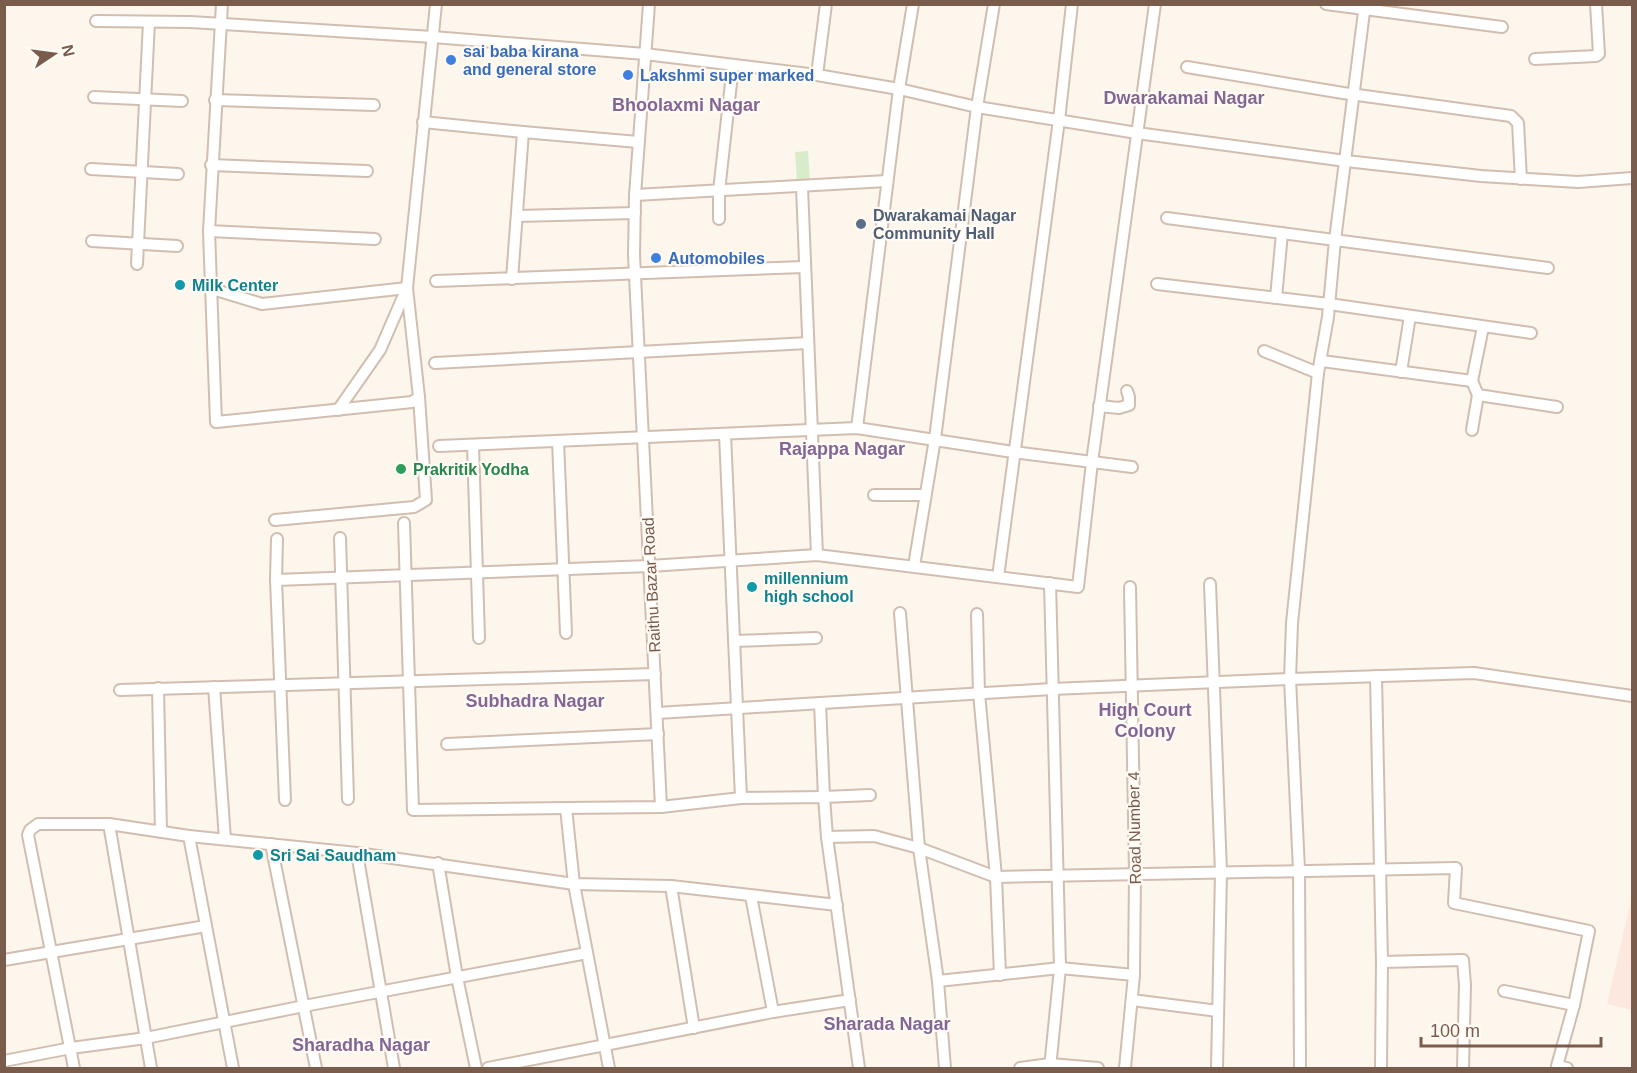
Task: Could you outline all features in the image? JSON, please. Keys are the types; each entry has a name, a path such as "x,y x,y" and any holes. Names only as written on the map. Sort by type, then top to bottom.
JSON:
{"street":[{"path":"222,4 209,231 209,288 216,422 412,402 420,397"},
{"path":"275,520 414,507 426,500 420,397 407,288 436,4"},
{"name":"Raithu Bazar Road","path":"650,4 635,195 635,274 661,807"},
{"path":"817,75 826,4"},
{"path":"858,428 887,181 913,4"},
{"path":"914,566 935,439 976,107 994,4"},
{"path":"998,577 1059,120 1072,4"},
{"path":"276,580 650,566 816,555 1078,587 1092,462 1155,4"},
{"path":"1326,4 1365,7 1502,27"},
{"path":"1535,60 1599,54 1596,4"},
{"path":"1300,1068 1299,870 1290,678 1292,623 1318,373 1322,361 1365,7"},
{"path":"96,21 220,24 433,37 645,54 817,75 899,89 976,107 1137,132 1346,160 1578,183 1632,178"},
{"path":"137,264 136,244 149,22"},
{"path":"719,219 719,191 733,65"},
{"path":"1187,67 1353,94 1511,116 1518,123 1521,179"},
{"path":"94,97 182,101"},
{"path":"215,100 374,105"},
{"path":"423,122 638,142"},
{"path":"512,279 523,132"},
{"path":"211,165 367,171"},
{"path":"91,169 178,174"},
{"path":"635,195 887,181"},
{"path":"802,187 816,555"},
{"path":"517,216 635,213"},
{"path":"1167,218 1548,268"},
{"path":"209,231 375,239"},
{"path":"1276,298 1282,233"},
{"path":"92,241 177,246"},
{"path":"436,281 804,267"},
{"path":"1157,284 1329,304 1531,333"},
{"path":"209,288 262,304 407,288"},
{"path":"338,410 380,350 407,288"},
{"path":"1401,372 1410,316"},
{"path":"1472,430 1478,395 1472,381 1483,327"},
{"path":"435,363 808,343"},
{"path":"1264,351 1318,373"},
{"path":"1322,361 1472,381"},
{"path":"1100,406 1119,408 1128,405 1127,391"},
{"path":"1478,395 1557,407"},
{"path":"439,446 858,428 1013,452 1132,467"},
{"path":"725,434 741,798"},
{"path":"558,441 566,633"},
{"path":"473,445 479,638"},
{"path":"874,495 925,495"},
{"path":"404,523 413,810 661,807 741,798 870,795"},
{"path":"340,538 348,799"},
{"path":"277,539 276,580 285,800"},
{"path":"1050,584 1060,968 1050,1066"},
{"path":"1210,584 1221,872 1217,1068"},
{"name":"Road Number 4","path":"1125,1068 1134,975 1136,874 1130,587"},
{"path":"900,613 919,848 938,981 945,1068"},
{"path":"977,614 979,693 996,877 1000,975"},
{"path":"734,641 816,638"},
{"path":"120,690 655,674"},
{"path":"657,713 1052,689 1290,678 1474,674 1632,696"},
{"path":"1376,676 1382,962 1381,1068"},
{"path":"214,687 225,839"},
{"path":"158,688 161,832"},
{"path":"820,703 827,837 859,1068"},
{"path":"447,744 658,734"},
{"path":"566,808 574,884 609,1068"},
{"path":"74,1068 28,835 34,826 43,824 109,824 189,836 438,863 574,884 671,886 837,905"},
{"path":"109,824 151,1068"},
{"path":"189,836 233,1068"},
{"path":"827,837 874,836 919,848 996,877 1456,868 1454,903 1589,931 1574,1005 1557,1066 1567,1068"},
{"path":"271,844 316,1068"},
{"path":"357,853 394,1068"},
{"path":"438,863 457,977 476,1068"},
{"path":"671,886 694,1028"},
{"path":"751,896 773,1012"},
{"path":"4,960 206,926"},
{"path":"4,1060 224,1024 304,1006 587,953"},
{"path":"1382,962 1463,960 1465,985 1463,1068"},
{"path":"938,981 1060,968 1134,975"},
{"path":"1504,991 1574,1005"},
{"path":"488,1068 773,1012 850,1000"},
{"path":"1132,1000 1218,1011"},
{"path":"1020,1068 1050,1066 1098,1068"}],"shaded area":[{"path":"1632,896 1632,1010 1607,1004"}],"green space":[{"path":"808,151 810,182 797,183 795,152"}],"place":[{"name":"sai baba kirana and general store","path":"451,60"},
{"name":"Lakshmi super marked","path":"628,75"},
{"name":"Dwarakamai Nagar Community Hall","path":"861,224"},
{"name":"Automobiles","path":"656,258"},
{"name":"Milk Center","path":"180,285"},
{"name":"Prakritik Yodha","path":"401,469"},
{"name":"millennium high school","path":"752,587"},
{"name":"Sri Sai Saudham","path":"258,855"}],"district":[{"name":"Dwarakamai Nagar","path":"1184,98"},
{"name":"Bhoolaxmi Nagar","path":"686,105"},
{"name":"Rajappa Nagar","path":"842,449"},
{"name":"Subhadra Nagar","path":"535,701"},
{"name":"High Court Colony","path":"1145,720"},
{"name":"Sharada Nagar","path":"887,1024"},
{"name":"Sharadha Nagar","path":"361,1045"}]}
